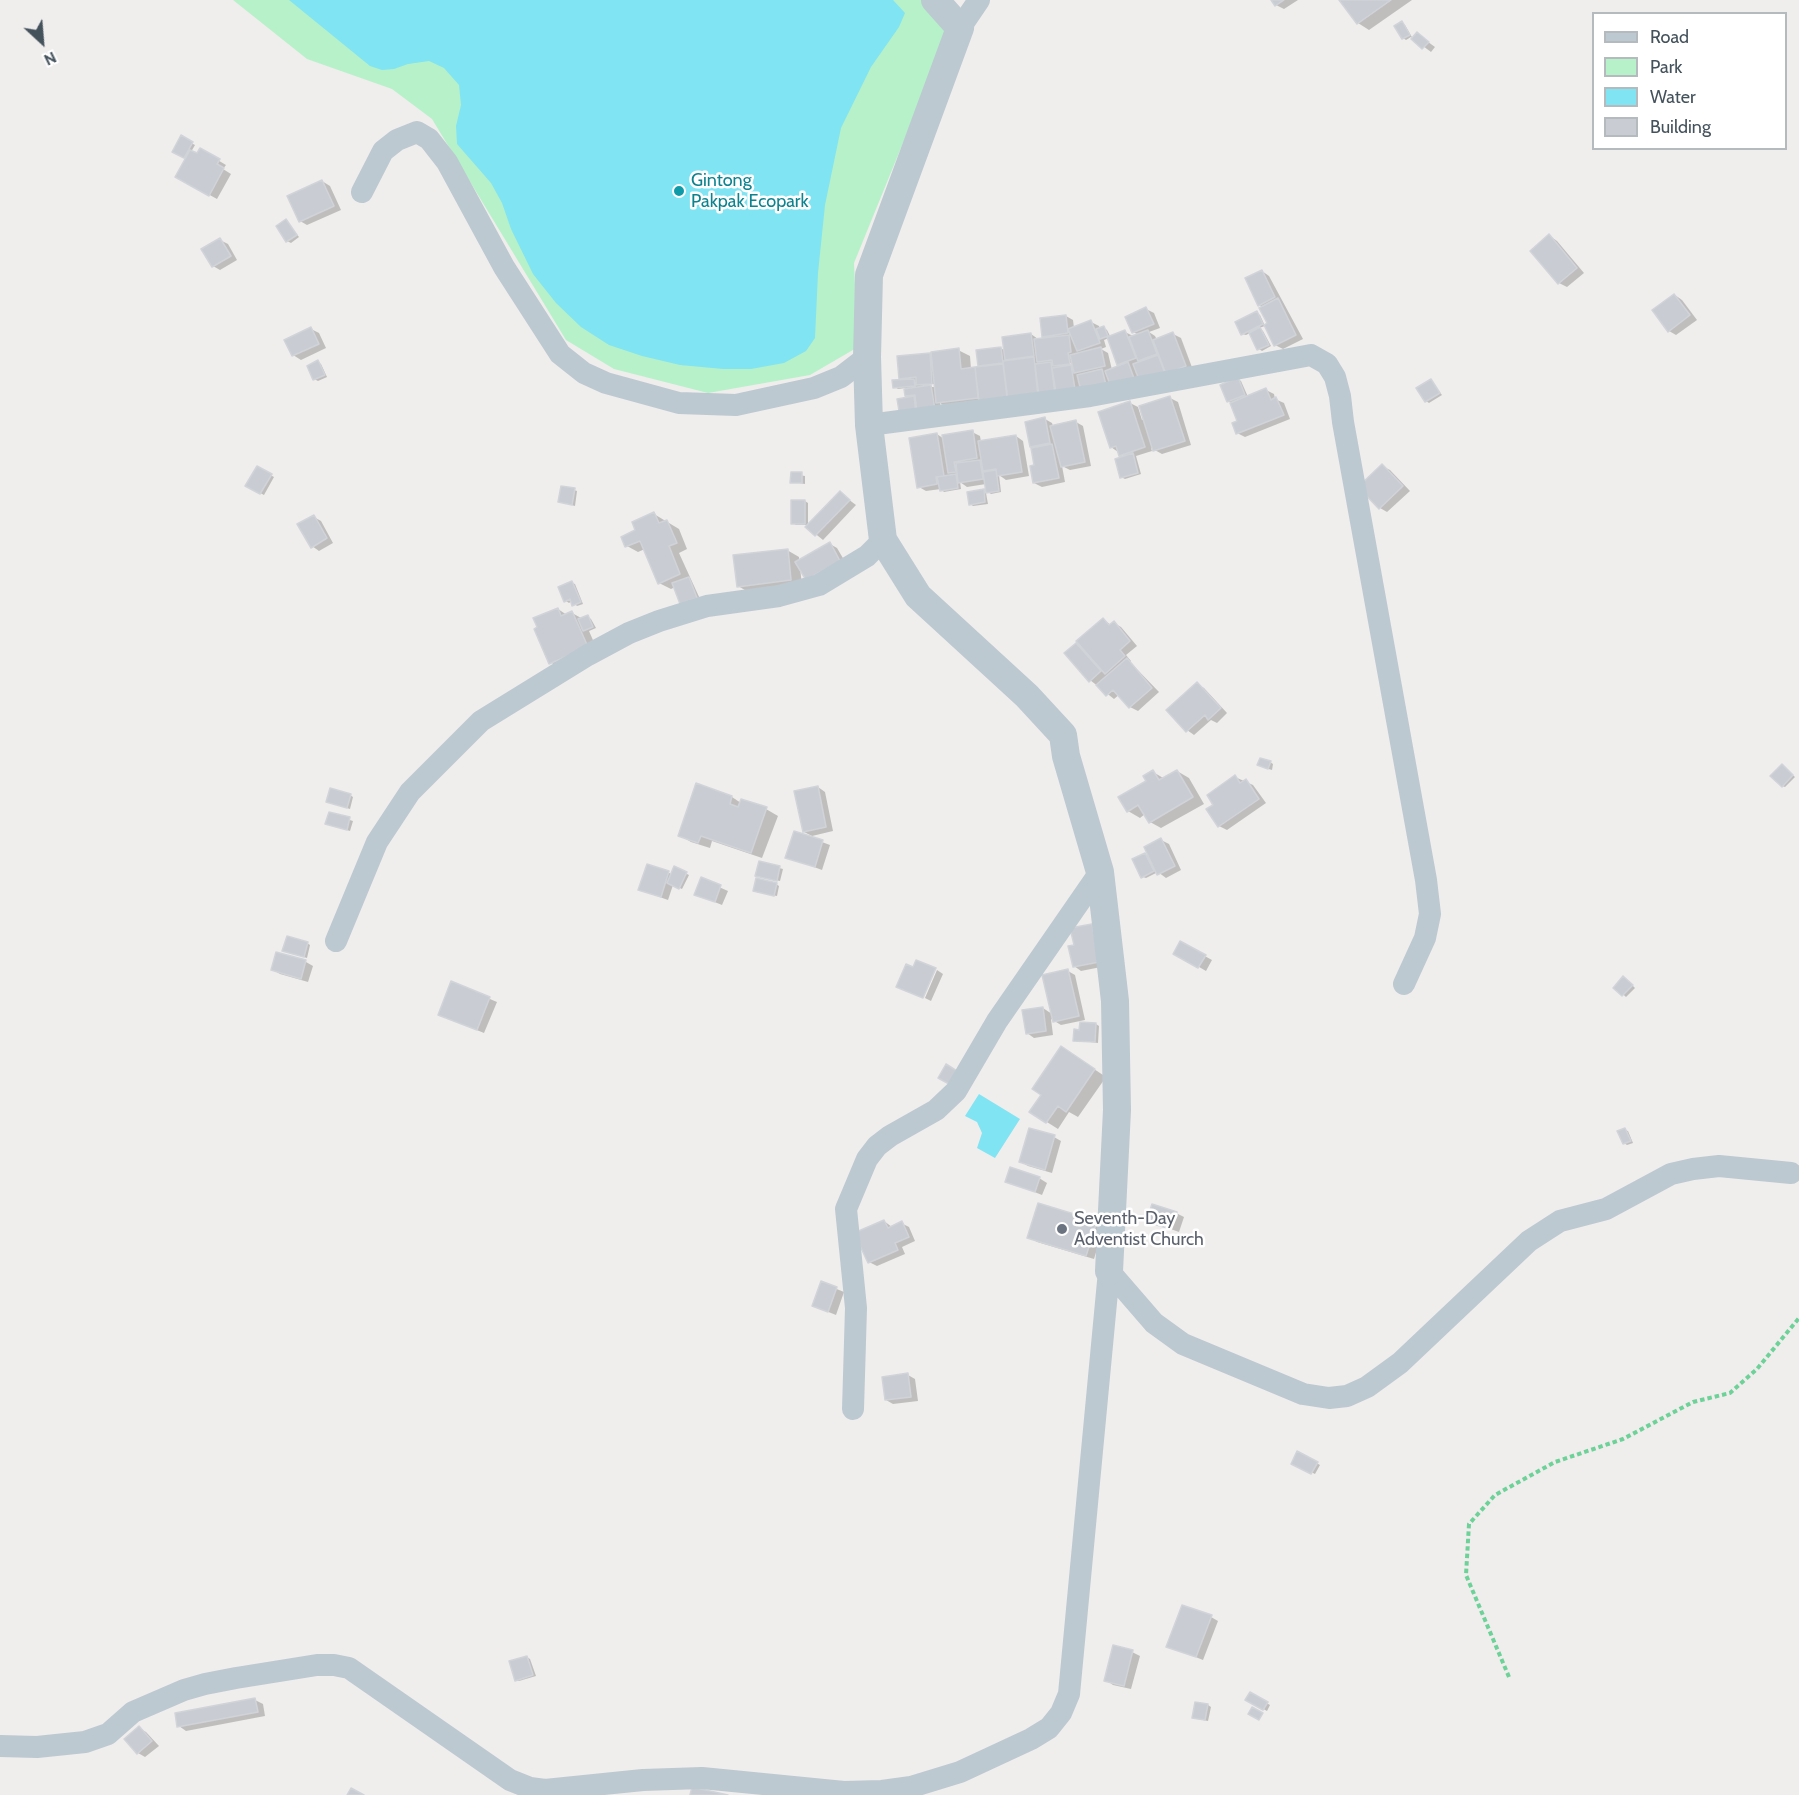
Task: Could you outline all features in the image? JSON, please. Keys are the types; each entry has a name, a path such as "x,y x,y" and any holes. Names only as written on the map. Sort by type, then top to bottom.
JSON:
{"street":[{"path":"935,0 960,28"},
{"path":"0,1746 37,1747 85,1742 108,1734 133,1712 195,1687 270,1673 334,1665 349,1668 510,1780 530,1788 544,1790 643,1780 702,1778 844,1792 882,1791 911,1787 960,1772 1031,1739 1049,1728 1061,1713 1070,1694 1109,1271 1117,1110 1115,1012 1100,872 1066,756 1063,735 1028,696 918,596 883,540 869,425 867,357 869,275 960,28 979,0"},
{"path":"362,192 383,151 397,140 417,132 429,139 447,162 504,267 560,354 584,374 606,383 679,403 736,405 814,388 841,377 867,357"},
{"path":"869,425 1090,396 1311,355 1327,364 1335,377 1340,396 1426,880 1430,914 1425,938 1404,984"},
{"path":"336,941 377,842 410,792 481,721 588,655 629,633 707,606 779,596 819,585 867,556 883,540"},
{"path":"853,1409 856,1308 846,1209 863,1169 878,1146 890,1136 936,1110 956,1090 997,1021 1100,872"},
{"path":"1109,1271 1154,1323 1183,1344 1303,1394 1329,1398 1347,1396 1367,1387 1400,1363 1529,1240 1545,1228 1560,1221 1606,1209 1671,1174 1693,1168 1719,1166 1791,1173"}],"path":[{"path":"1509,1677 1466,1575 1469,1524 1495,1495 1555,1462 1623,1439 1693,1402 1730,1393 1757,1369 1799,1318"}],"green space":[{"name":"Gintong Pakpak Ecopark","path":"233,0 944,0 956,13 854,263 858,347 810,375 708,393 614,369 566,340 432,119 392,89 307,59"}],"water":[{"name":"Gintong Pakpak Ecopark","path":"289,0 893,0 905,13 899,27 871,67 841,128 825,205 818,273 815,338 806,351 784,363 751,369 680,365 609,345 581,327 556,303 533,274 491,183 457,144 456,126 461,105 459,85 444,68 429,61 394,69 382,70 370,66"},
{"path":"979,1094 1020,1119 995,1158 977,1148 982,1133 977,1122 965,1116"}],"building":[{"path":"1271,0 1284,0 1275,6"},
{"path":"1339,0 1391,0 1357,24"},
{"path":"1402,21 1410,35 1402,39 1394,26"},
{"path":"1417,32 1429,42 1422,49 1411,39"},
{"path":"181,135 193,142 184,158 172,152"},
{"path":"200,148 220,159 217,164 224,168 209,196 175,177 190,150 197,153"},
{"path":"322,180 334,206 299,222 287,196"},
{"path":"286,219 297,235 286,242 276,226"},
{"path":"1549,234 1577,268 1558,284 1530,251"},
{"path":"220,238 231,256 212,267 201,249"},
{"path":"1262,270 1275,297 1258,306 1245,278"},
{"path":"1674,294 1690,315 1668,332 1652,310"},
{"path":"1278,298 1296,335 1274,346 1264,325 1267,323 1259,308"},
{"path":"1146,307 1154,324 1132,333 1125,317"},
{"path":"1257,311 1263,324 1241,335 1235,322"},
{"path":"1066,315 1068,333 1042,337 1040,318"},
{"path":"1091,320 1100,343 1077,351 1068,329"},
{"path":"1104,326 1108,336 1100,339 1096,329"},
{"path":"311,327 319,344 292,356 284,340"},
{"path":"1260,327 1269,345 1257,350 1249,333"},
{"path":"1125,330 1136,358 1117,365 1107,337"},
{"path":"1148,330 1157,354 1138,361 1129,337"},
{"path":"1173,332 1186,366 1166,374 1153,340"},
{"path":"1031,333 1034,356 1005,360 1002,337"},
{"path":"1069,335 1070,364 1053,366 1052,360 1037,362 1034,339"},
{"path":"1001,347 1003,363 978,366 976,350"},
{"path":"1101,347 1105,366 1074,373 1070,355"},
{"path":"959,348 961,369 975,367 978,398 936,403 931,352"},
{"path":"930,353 932,384 916,385 916,377 899,379 897,356"},
{"path":"1158,355 1166,376 1141,385 1133,364"},
{"path":"1034,357 1038,397 1008,401 1003,361"},
{"path":"318,360 325,375 313,380 307,366"},
{"path":"1051,362 1055,395 1039,397 1035,364"},
{"path":"1128,362 1135,381 1112,390 1105,371"},
{"path":"1003,364 1008,406 980,409 975,367"},
{"path":"1071,365 1076,395 1057,398 1052,368"},
{"path":"1102,369 1107,389 1082,395 1077,375"},
{"path":"1238,377 1245,395 1227,402 1220,385"},
{"path":"914,379 915,386 893,388 892,380"},
{"path":"1431,379 1440,393 1425,402 1416,388"},
{"path":"931,385 935,410 917,413 915,395 905,396 904,389"},
{"path":"1266,388 1271,400 1276,397 1284,415 1236,434 1232,423 1237,421 1230,403"},
{"path":"914,396 916,414 900,417 897,399"},
{"path":"1170,396 1185,441 1153,451 1139,406"},
{"path":"1130,401 1145,447 1119,456 1116,446 1110,448 1098,412"},
{"path":"1045,417 1050,443 1030,447 1025,422"},
{"path":"1076,420 1085,462 1061,467 1050,426"},
{"path":"973,430 977,458 954,462 956,472 948,473 942,435"},
{"path":"937,433 944,476 936,477 937,484 917,488 909,438"},
{"path":"1016,435 1022,472 997,476 996,469 983,471 978,441"},
{"path":"1052,444 1059,478 1033,483 1030,466 1034,465 1031,448"},
{"path":"1133,453 1138,473 1120,478 1115,459"},
{"path":"980,460 983,479 958,483 956,463"},
{"path":"1382,464 1403,486 1379,509 1358,487"},
{"path":"257,466 272,474 260,494 245,486"},
{"path":"996,470 999,491 986,493 983,472"},
{"path":"791,472 802,472 802,483 790,483"},
{"path":"956,474 958,488 940,491 937,477"},
{"path":"561,486 575,488 572,505 558,502"},
{"path":"984,489 985,502 969,505 967,492"},
{"path":"840,491 850,500 815,536 805,527"},
{"path":"791,500 805,500 805,524 791,524"},
{"path":"654,512 659,523 667,520 677,543 669,546 680,574 658,584 640,541 625,547 621,537 635,530 632,522"},
{"path":"314,515 327,538 311,548 297,524"},
{"path":"830,542 840,561 806,580 795,562"},
{"path":"788,549 791,580 737,587 733,555"},
{"path":"689,577 697,598 680,604 672,583"},
{"path":"572,581 581,602 572,606 570,599 564,602 558,587"},
{"path":"558,608 561,616 572,611 588,647 549,664 534,629 537,627 533,618"},
{"path":"588,615 593,627 583,631 578,619"},
{"path":"1103,618 1109,625 1114,621 1130,641 1120,650 1125,656 1105,674 1076,641"},
{"path":"1076,643 1101,671 1089,682 1064,653"},
{"path":"1127,658 1152,688 1129,708 1113,690 1106,696 1096,685"},
{"path":"1197,682 1221,708 1208,720 1205,715 1186,732 1166,710"},
{"path":"1260,758 1271,761 1268,769 1257,765"},
{"path":"1782,764 1793,775 1782,787 1770,776"},
{"path":"1153,770 1159,780 1177,770 1193,797 1149,823 1138,805 1127,812 1118,797 1146,781 1143,776"},
{"path":"1235,775 1240,783 1246,779 1259,799 1218,827 1206,809 1213,805 1207,795"},
{"path":"696,783 732,796 730,804 738,807 741,799 767,807 751,853 701,836 698,843 678,836"},
{"path":"818,786 826,827 803,832 794,791"},
{"path":"330,788 351,794 347,808 326,802"},
{"path":"329,812 350,817 347,830 325,824"},
{"path":"794,831 823,840 815,867 785,858"},
{"path":"1161,838 1175,866 1157,875 1144,847"},
{"path":"1145,853 1154,871 1141,878 1132,859"},
{"path":"759,861 780,866 777,881 755,876"},
{"path":"647,864 669,871 661,897 638,890"},
{"path":"674,866 687,872 679,889 667,883"},
{"path":"701,877 721,885 715,902 694,895"},
{"path":"756,878 777,883 774,896 753,891"},
{"path":"1092,924 1099,962 1073,967 1068,946 1074,945 1070,928"},
{"path":"287,936 308,942 304,957 282,951"},
{"path":"1180,941 1206,955 1198,968 1173,954"},
{"path":"276,952 306,960 301,979 271,970"},
{"path":"916,960 936,968 923,998 896,987 906,964 913,967"},
{"path":"1068,969 1079,1016 1053,1022 1042,975"},
{"path":"1623,976 1633,985 1622,996 1613,988"},
{"path":"451,981 490,997 477,1030 438,1015"},
{"path":"1043,1007 1046,1031 1026,1034 1022,1010"},
{"path":"1080,1022 1096,1023 1095,1042 1073,1041 1074,1029 1079,1030"},
{"path":"1061,1046 1095,1069 1066,1112 1058,1106 1046,1123 1029,1112 1041,1095 1032,1089"},
{"path":"946,1064 957,1071 949,1084 938,1078"},
{"path":"1029,1128 1055,1135 1045,1170 1019,1162"},
{"path":"1625,1128 1631,1141 1623,1144 1617,1131"},
{"path":"1010,1167 1040,1177 1035,1192 1005,1182"},
{"name":"Seventh-Day Adventist Church","path":"1038,1203 1097,1221 1086,1256 1027,1238"},
{"path":"1152,1204 1177,1212 1171,1229 1146,1222"},
{"path":"884,1220 888,1228 902,1221 909,1237 895,1243 898,1250 868,1263 854,1233"},
{"path":"821,1281 837,1287 828,1312 812,1306"},
{"path":"908,1373 911,1397 885,1400 882,1377"},
{"path":"1297,1451 1318,1462 1311,1474 1291,1464"},
{"path":"1182,1605 1212,1615 1196,1657 1166,1647"},
{"path":"1113,1645 1133,1650 1124,1686 1104,1681"},
{"path":"527,1656 533,1675 515,1681 509,1661"},
{"path":"1250,1692 1268,1702 1263,1710 1245,1700"},
{"path":"255,1698 258,1712 177,1727 175,1713"},
{"path":"1195,1702 1208,1704 1205,1720 1192,1718"},
{"path":"1252,1707 1263,1713 1259,1720 1248,1714"},
{"path":"139,1726 152,1741 137,1754 124,1739"},
{"path":"692,1787 728,1795 690,1795"},
{"path":"351,1788 364,1795 347,1795"}],"place":[{"name":"Gintong Pakpak Ecopark","path":"679,191"},
{"name":"Seventh-Day Adventist Church","path":"1062,1229"}]}
